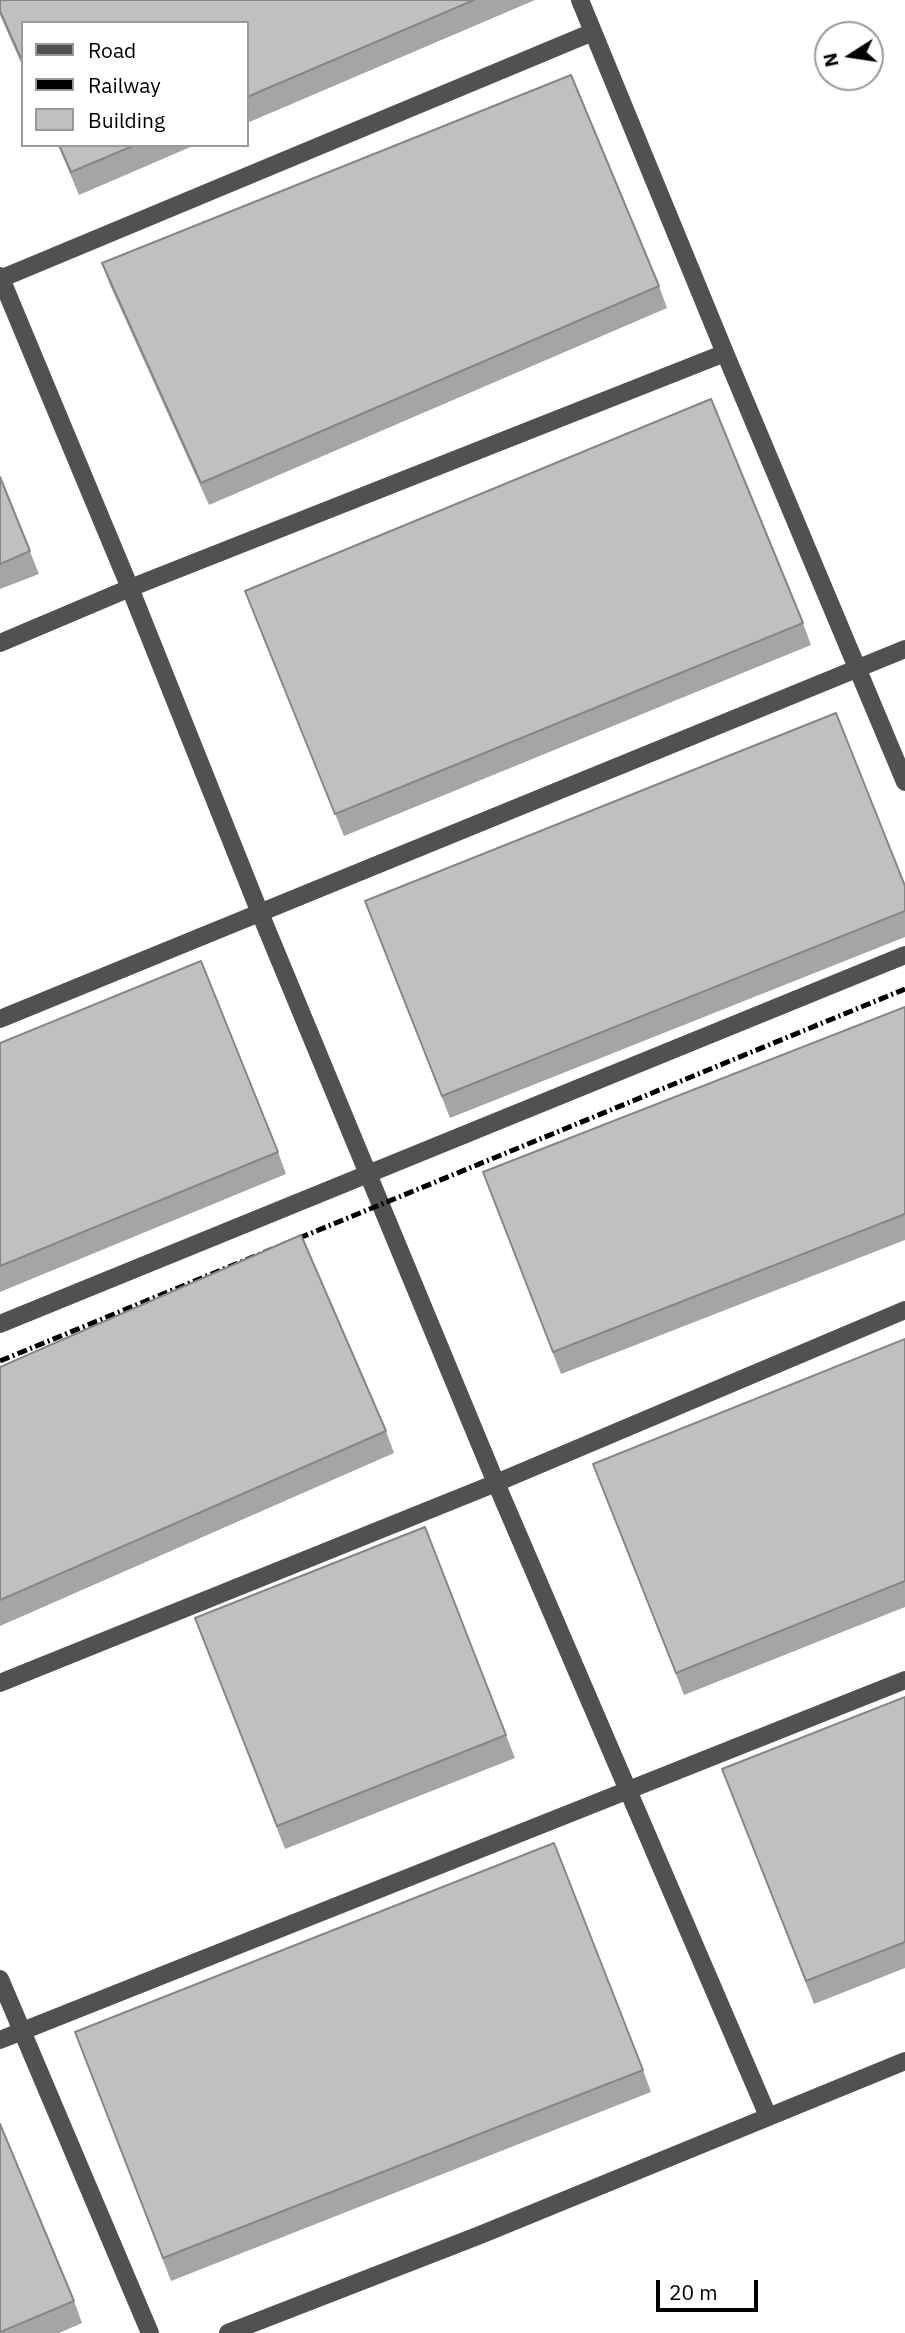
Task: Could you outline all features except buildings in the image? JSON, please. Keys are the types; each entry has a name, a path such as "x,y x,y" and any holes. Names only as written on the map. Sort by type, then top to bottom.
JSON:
{"street":[{"path":"580,0 905,782"},
{"path":"593,32 0,278 130,588 260,913 496,1483 768,2116"},
{"path":"0,643 130,588 725,353"},
{"path":"0,1019 905,649"},
{"path":"0,1324 905,956"},
{"path":"0,1683 496,1483 905,1310"},
{"path":"0,2040 905,1680"},
{"path":"0,1979 150,2333"},
{"path":"228,2333 480,2235 905,2061"}],"railway":[{"path":"0,1361 905,989"}]}
